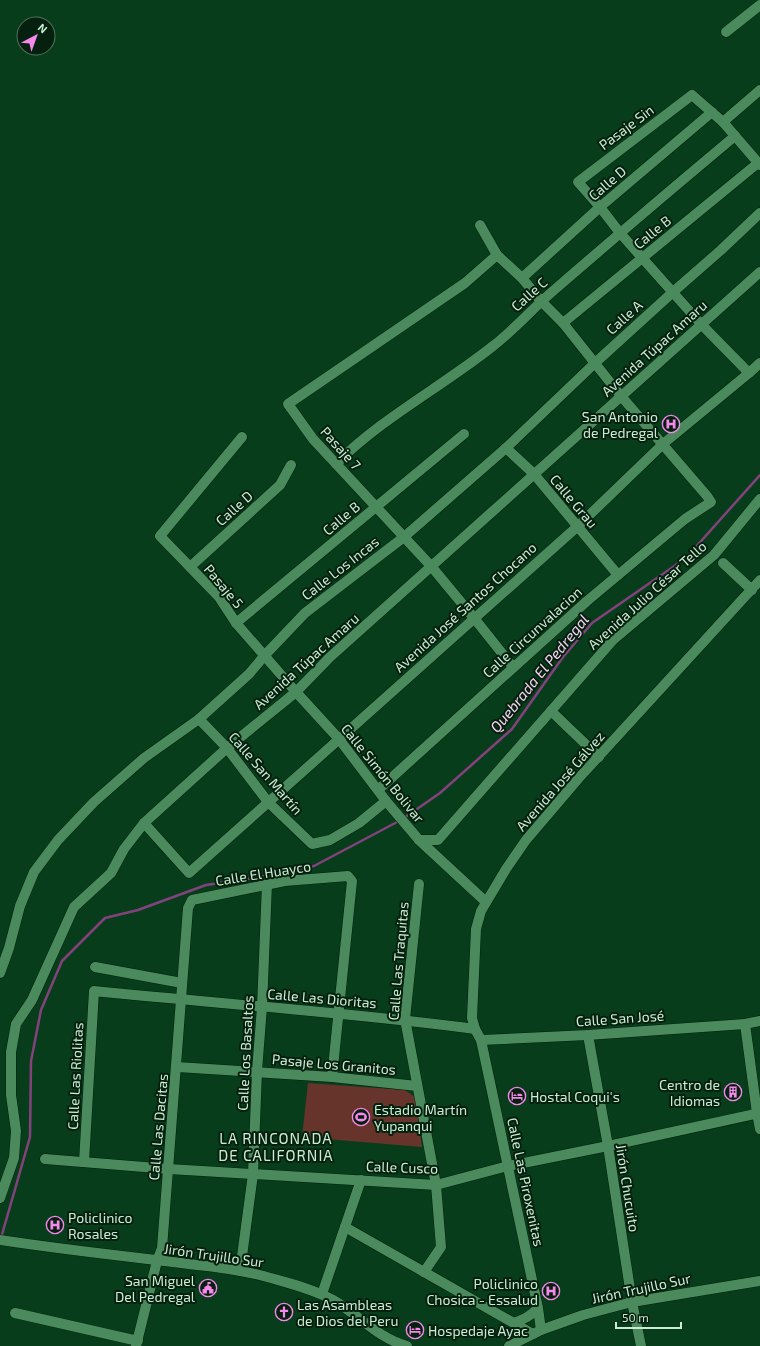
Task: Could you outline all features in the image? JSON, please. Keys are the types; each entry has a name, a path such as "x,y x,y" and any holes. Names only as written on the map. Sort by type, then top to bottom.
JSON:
{"street":[{"path":"726,32 760,5"},
{"path":"722,122 760,90"},
{"name":"Pasaje Sin","path":"600,206 578,182 692,94 712,112"},
{"path":"712,112 759,164"},
{"name":"Calle D","path":"522,278 600,206 712,112"},
{"name":"Calle C","path":"336,464 346,454 379,428 450,379 494,346 541,301 735,136"},
{"name":"Calle B","path":"563,323 759,164"},
{"path":"600,206 620,233 642,258 701,324 749,373"},
{"name":"Calle A","path":"506,448 595,362 721,250 760,213"},
{"path":"480,225 497,255 522,278 541,301 563,323 621,396 663,444"},
{"name":"Pasaje 7","path":"497,255 466,283 288,404 313,439 377,506 385,518 431,566 513,667"},
{"name":"Avenida Túpac Amaru","path":"0,1198 14,1158 16,1131 11,1095 11,1052 16,1024 32,1000 74,907 111,873 124,849 144,823 227,748 296,692 330,657 760,272"},
{"name":"Avenida José Santos Chocano","path":"144,823 189,873 578,526 663,444 760,363"},
{"name":"Calle B","path":"236,623 464,434"},
{"name":"Pasaje 5","path":"242,437 160,536 219,597 236,623 265,655"},
{"name":"Calle Circunvalacion","path":"378,790 581,606 685,520 711,502 708,496 663,444"},
{"name":"Calle Grau","path":"506,448 534,474 618,575"},
{"name":"Calle Los Incas","path":"0,974 10,948 20,906 34,872 58,840 94,802 144,758 199,719 249,674 265,655 306,613 404,537 506,448"},
{"name":"Calle D","path":"190,567 280,485 291,465"},
{"name":"Avenida Julio César Tello","path":"419,840 438,840 613,640 714,555 760,499"},
{"path":"723,563 752,590"},
{"name":"Avenida José Gálvez","path":"481,1040 475,1029 472,1018 476,929 481,912 486,902 506,869 526,840 578,779 760,580"},
{"name":"Calle Simón Bolivar","path":"265,655 339,739 419,840 486,902"},
{"path":"551,711 599,757"},
{"name":"Calle San Martín","path":"199,719 227,748 268,802 312,844 330,840 348,830 359,823 386,800"},
{"name":"Calle El Huayco","path":"188,908 192,900 267,884 285,881 348,876 352,881 339,1014"},
{"name":"Calle Los Basaltos","path":"240,1271 253,1174 267,884"},
{"name":"Calle Las Traquitas","path":"419,884 404,1020 436,1185 441,1247 424,1272"},
{"name":"Calle Las Dacitas","path":"137,1344 157,1260 162,1248 188,908"},
{"path":"95,967 182,983"},
{"name":"Calle Las Dioritas","path":"94,991 404,1020 475,1029"},
{"name":"Calle Las Riolitas","path":"84,1162 94,991"},
{"path":"332,1077 339,1014"},
{"name":"Calle San José","path":"481,1040 588,1035 745,1024 760,1021"},
{"path":"745,1024 760,1129"},
{"name":"Jirón Chucuito","path":"588,1035 608,1146 640,1346"},
{"name":"Calle Las Piroxenitas","path":"481,1040 538,1308 537,1332"},
{"name":"Pasaje Los Granitos","path":"177,1067 257,1071 417,1086"},
{"name":"Calle Cusco","path":"45,1159 169,1169 436,1185 508,1166 758,1113"},
{"path":"322,1294 361,1180"},
{"path":"345,1227 514,1323 537,1332"},
{"name":"Jirón Trujillo Sur","path":"0,1240 240,1271 267,1277 322,1294 342,1306 384,1336 406,1346"},
{"name":"Jirón Trujillo Sur","path":"509,1346 537,1332 583,1315 632,1302 760,1281"},
{"path":"514,1323 532,1314 538,1308"},
{"path":"15,1313 137,1344"}],"shaded area":[{"name":"Estadio Martín Yupanqui","path":"308,1083 405,1090 415,1097 422,1147 302,1137"}],"waterway":[{"name":"Quebrada El Pedregal","path":"404,818 440,793 512,729 563,657 592,623 686,558 760,475"},
{"name":"Quebrada El Pedregal","path":"1,1238 30,1137 31,1061 41,1010 62,961 105,918 138,910 206,885 255,878 314,866 399,821"}],"place":[{"name":"San Antonio de Pedregal","path":"671,424"},
{"name":"Centro de Idiomas","path":"733,1092"},
{"name":"Hostal Coqui's","path":"517,1096"},
{"name":"Estadio Martín Yupanqui","path":"361,1117"},
{"name":"Policlinico Rosales","path":"55,1225"},
{"name":"San Miguel Del Pedregal","path":"208,1288"},
{"name":"Policlinico Chosica - Essalud","path":"551,1291"},
{"name":"Las Asambleas de Dios del Peru","path":"284,1312"},
{"name":"Hospedaje Ayac","path":"415,1330"}],"district":[{"name":"LA RINCONADA DE CALIFORNIA","path":"276,1146"}]}
